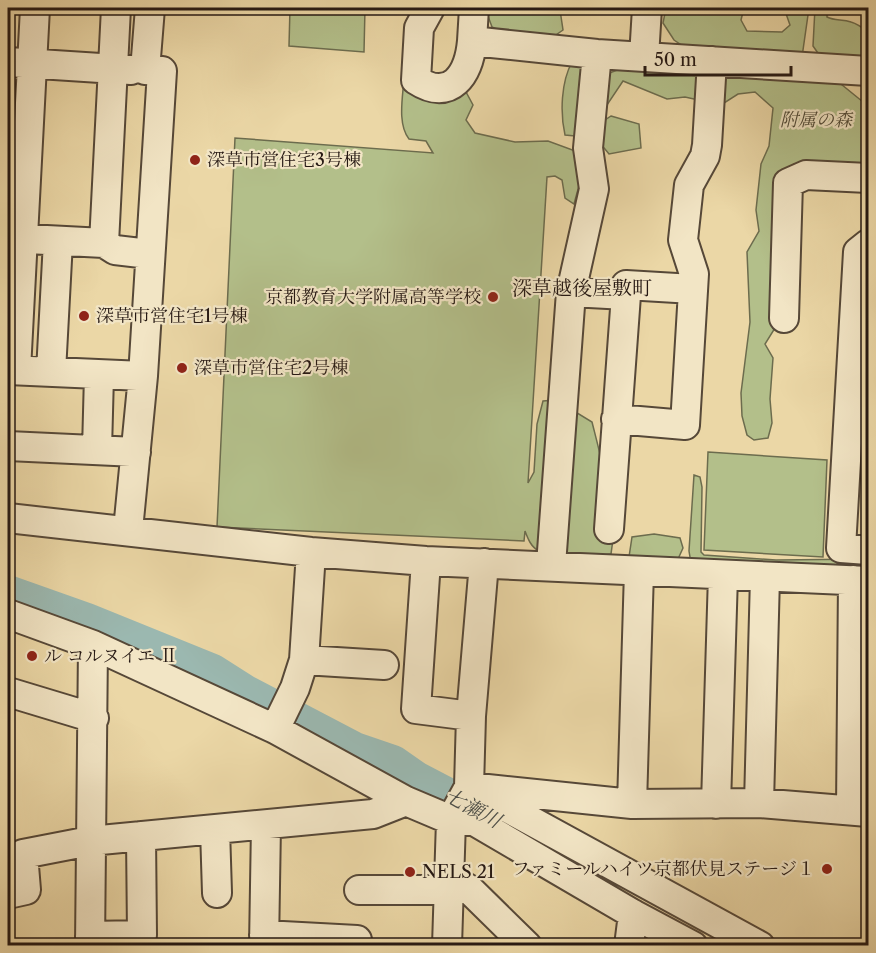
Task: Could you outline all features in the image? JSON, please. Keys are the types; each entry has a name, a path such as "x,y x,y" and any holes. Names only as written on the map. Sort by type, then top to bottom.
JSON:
{"street":[{"path":"35,8 19,63 12,370 143,376"},
{"path":"104,243 116,8"},
{"path":"145,70 150,8"},
{"path":"430,8 419,28 416,80 428,88 449,86 460,80 470,63 474,8"},
{"path":"644,57 647,8"},
{"path":"472,41 597,54 868,71"},
{"path":"551,566 571,292 594,189 588,148 597,54"},
{"path":"616,419 685,425 694,274 683,240 689,184 705,156 708,145 712,61"},
{"path":"19,63 162,72 143,376 128,530"},
{"path":"784,318 788,183 806,175 868,178"},
{"path":"14,238 104,243 115,250 149,254"},
{"path":"51,372 58,241"},
{"path":"868,244 858,252 841,548 868,550"},
{"path":"609,529 626,285 693,289"},
{"path":"571,292 626,295"},
{"path":"96,450 99,375"},
{"path":"8,446 136,452"},
{"path":"8,518 311,552 426,561 861,581 860,811 759,803 406,801 373,814 90,841 23,855 27,890 8,894"},
{"path":"277,723 295,688 304,660 311,552"},
{"path":"426,561 416,709 471,716"},
{"path":"447,945 449,884 471,716 484,563"},
{"path":"632,804 639,571"},
{"path":"716,804 723,575"},
{"path":"759,803 765,577"},
{"path":"8,614 93,645 277,723 406,801"},
{"path":"93,645 90,941 142,935 141,836"},
{"path":"304,660 384,665"},
{"path":"8,692 94,718"},
{"path":"461,802 474,821 633,914 693,945"},
{"path":"461,802 760,945"},
{"path":"266,825 264,940 357,940"},
{"path":"214,829 217,893"},
{"path":"359,890 449,884 470,890 527,945"},
{"path":"629,945 633,914"}],"green space":[{"path":"290,8 365,8 364,52 289,46"},
{"path":"485,8 556,8 560,10 563,30 550,39 515,38 492,27"},
{"path":"666,8 744,8 741,20 747,31 782,32 790,25 784,8 809,8 802,57 683,46 674,40 663,23"},
{"path":"815,8 827,8 827,17 854,23 868,32 868,65 820,56 813,46"},
{"path":"572,62 580,62 590,80 575,136 565,135 562,117 564,88"},
{"name":"附属の森","path":"620,69 831,76 868,106 868,146 859,166 794,164 781,173 775,328 765,344 773,358 770,399 772,423 768,438 754,440 747,435 742,416 741,393 750,322 747,252 759,231 756,210 761,164 769,146 773,108 755,92 738,94 721,105 685,97 667,99 623,81 605,108 604,75"},
{"path":"404,78 452,92 466,92 473,105 466,120 475,133 515,142 548,141 578,152 580,182 574,204 565,198 562,180 555,176 547,177 528,483 534,472 537,424 543,401 556,400 592,422 610,506 613,540 611,554 574,556 545,553 534,547 525,531 524,541 217,527 235,138 433,153 426,141 409,139 405,133 402,118"},
{"path":"611,116 639,124 641,148 609,154 600,143 602,122"},
{"path":"708,452 827,460 823,557 704,550"},
{"path":"694,475 700,477 702,487 701,552 704,555 776,560 868,559 868,573 691,563 689,551"},
{"path":"654,534 680,538 683,548 678,559 629,557 632,537"}],"waterway":[{"name":"七瀬川","path":"8,592 87,620 213,671 246,692 355,749 393,762 416,778 575,861"}],"place":[{"name":"深草市営住宅3号棟","path":"195,160"},
{"name":"京都教育大学附属高等学校","path":"493,297"},
{"name":"深草市営住宅1号棟","path":"84,316"},
{"name":"深草市営住宅2号棟","path":"182,368"},
{"name":"ル コルヌイエ Ⅱ","path":"32,656"},
{"name":"ファミールハイツ京都伏見ステージ１","path":"827,869"},
{"name":"NELS 21","path":"410,872"}],"district":[{"name":"深草越後屋敷町","path":"582,288"}]}
